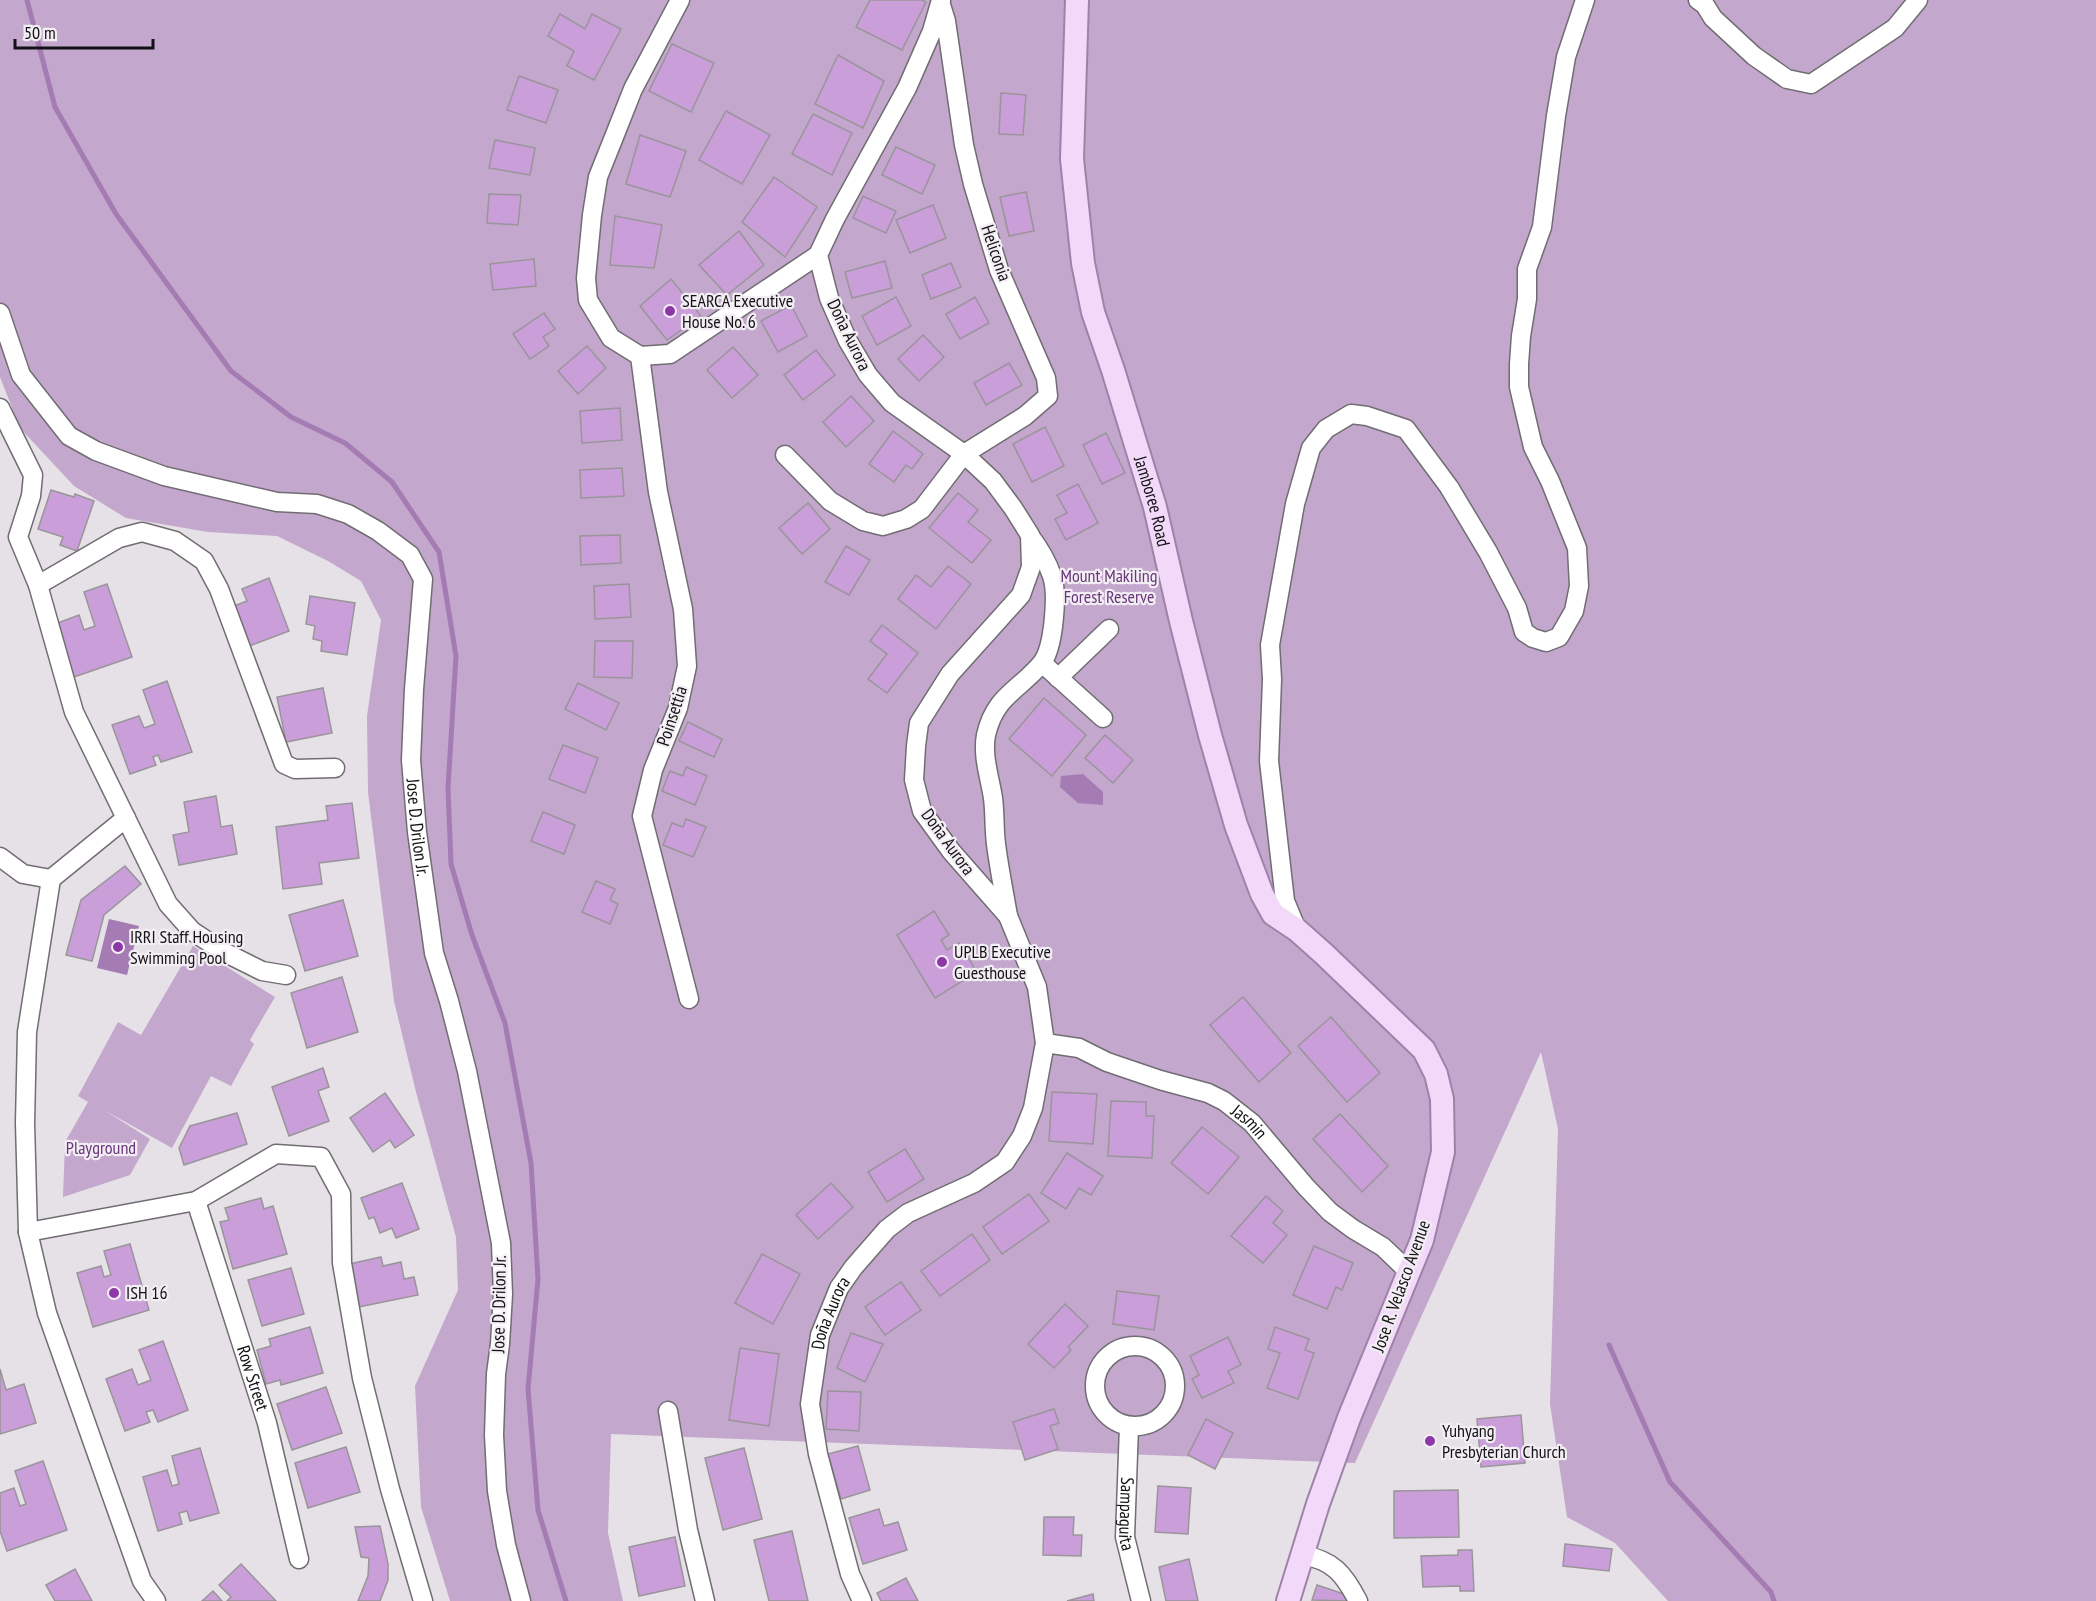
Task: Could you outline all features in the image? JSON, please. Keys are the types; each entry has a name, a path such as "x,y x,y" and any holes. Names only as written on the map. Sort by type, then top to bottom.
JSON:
{"main road":[{"name":"Jamboree Road","path":"1077,0 1072,159 1083,264 1093,312 1155,507 1207,724 1236,825 1262,894 1273,914 1297,930 1360,989"},
{"name":"Jose R. Velasco Avenue","path":"1288,1601 1318,1504 1349,1418 1422,1240 1443,1152 1442,1099 1436,1074 1424,1050 1360,989"}],"street":[{"path":"680,0 633,90 598,177 592,215 586,278 588,300 611,338 640,356 670,354 818,255 907,88 921,59 941,2"},
{"path":"1297,930 1285,900 1269,761 1272,679 1270,645 1295,504 1311,448 1326,429 1352,414 1367,416 1406,429 1449,487 1488,552 1517,608 1524,632 1546,642 1559,637 1574,611 1579,586 1577,548 1550,481 1533,447 1519,387 1519,364 1527,299 1527,269 1542,227 1566,57 1585,0"},
{"path":"1698,0 1705,5 1713,18 1754,56 1786,79 1811,84 1895,28 1918,0"},
{"name":"Heliconia","path":"941,2 964,145 973,184 999,270 1046,378 1048,396 1026,416 964,454"},
{"name":"Doña Aurora","path":"818,255 834,309 848,341 868,375 892,403 964,454 993,480 1030,535 1031,567 1021,595 950,674 920,723 914,780 922,811 951,851 1008,916 1037,987 1044,1042 1033,1108 1022,1136 1005,1162 974,1183 908,1214 886,1229 839,1288 820,1335 810,1404 818,1454 850,1574 862,1601"},
{"name":"Jose D. Drilon Jr.","path":"0,313 21,375 69,436 96,451 164,476 277,502 317,504 348,514 378,531 410,555 423,579 411,760 417,832 434,953 467,1071 501,1243 503,1294 494,1425 497,1491 506,1545 521,1601"},
{"name":"Poinsettia","path":"640,356 658,492 683,609 687,666 678,708 653,770 642,816 689,999"},
{"path":"0,408 33,475 31,496 18,537 38,585 74,712 168,904 192,931 224,952 262,971 286,975"},
{"path":"785,455 830,501 864,521 883,525 906,519 922,509 964,454"},
{"path":"38,585 119,538 142,532 176,541 204,561 219,589 284,764 295,769 336,768"},
{"path":"1008,916 996,844 993,799 985,756 986,737 991,717 1000,702 1042,663 1049,649 1055,614 1053,578 1030,535"},
{"path":"1058,678 1109,629"},
{"path":"1042,663 1103,718"},
{"path":"126,818 51,879 27,1032 25,1123 28,1232 47,1313 142,1581 156,1601"},
{"path":"0,857 23,874 51,879"},
{"name":"Jasmin","path":"1044,1042 1079,1048 1107,1062 1208,1093 1224,1101 1252,1123 1330,1212 1353,1229 1383,1246 1409,1272"},
{"path":"28,1232 196,1201 276,1154 321,1157 341,1194 342,1263 362,1378 390,1489 423,1601"},
{"name":"Row Street","path":"196,1201 267,1423 299,1559"},
{"path":"1127,1346 1150,1348 1160,1354 1173,1373 1174,1396 1169,1407 1152,1422 1129,1426 1118,1423 1101,1408 1095,1387 1096,1376 1100,1366 1116,1350 1127,1346"},
{"path":"668,1411 688,1530 705,1601"},
{"name":"Sampaguita","path":"1129,1426 1125,1537 1141,1601"},
{"path":"1302,1555 1319,1558 1335,1567 1358,1601"}],"green space":[{"name":"Mount Makiling Forest Reserve","path":"0,0 2096,0 2096,1601 1668,1601 1615,1543 1567,1517 1550,1404 1558,1129 1541,1052 1355,1463 611,1434 608,1533 623,1601 450,1601 421,1507 415,1386 458,1290 456,1237 416,1092 394,1001 368,792 367,716 381,620 361,581 328,561 277,536 208,532 126,518 74,486 20,428 0,377"},
{"name":"Playground","path":"193,946 275,997 250,1040 254,1044 231,1086 211,1076 172,1148 104,1110 150,1139 130,1175 63,1197 65,1142 88,1102 78,1096 118,1022 141,1035"}],"shaded area":[{"path":"1083,774 1103,792 1103,805 1078,803 1060,787 1061,776"},
{"name":"IRRI Staff Housing Swimming Pool","path":"109,919 139,926 127,975 97,968"}],"building":[{"path":"870,0 922,0 926,2 902,50 856,27"},
{"path":"560,14 585,29 592,14 621,29 594,80 567,66 574,51 548,36"},
{"path":"672,44 714,63 691,112 649,91"},
{"path":"838,55 884,81 863,128 815,104"},
{"path":"519,76 558,90 546,123 507,110"},
{"path":"1001,93 1026,95 1023,135 999,134"},
{"path":"726,111 770,135 742,184 699,160"},
{"path":"813,114 852,133 832,175 792,154"},
{"path":"640,135 686,151 670,197 626,184"},
{"path":"495,140 535,148 530,175 489,168"},
{"path":"896,147 935,165 922,194 882,175"},
{"path":"774,177 817,207 785,257 742,222"},
{"path":"1026,192 1034,231 1009,236 1000,197"},
{"path":"489,194 521,195 518,225 487,223"},
{"path":"863,196 896,211 886,233 853,218"},
{"path":"933,205 946,238 910,253 896,220"},
{"path":"615,216 662,225 654,268 610,265"},
{"path":"739,231 764,265 727,295 699,265"},
{"path":"534,259 536,286 493,290 490,264"},
{"path":"885,261 892,288 852,298 845,272"},
{"path":"951,263 961,287 931,299 922,275"},
{"name":"SEARCA Executive House No. 6","path":"671,279 701,316 667,340 640,306"},
{"path":"896,297 911,326 877,345 862,316"},
{"path":"975,297 989,323 960,339 946,314"},
{"path":"791,305 807,336 778,352 761,321"},
{"path":"544,313 555,329 543,337 549,346 530,359 513,334"},
{"path":"923,335 944,357 919,381 898,359"},
{"path":"587,346 606,368 578,394 558,371"},
{"path":"733,347 758,375 732,398 707,370"},
{"path":"816,350 835,375 803,400 784,375"},
{"path":"1009,363 1022,385 986,405 974,383"},
{"path":"851,396 874,421 846,447 823,422"},
{"path":"620,408 622,440 582,443 580,411"},
{"path":"1045,427 1064,466 1032,482 1013,444"},
{"path":"893,431 923,454 912,469 906,465 894,482 869,464"},
{"path":"1106,433 1125,473 1102,484 1083,445"},
{"path":"622,468 624,496 581,498 580,470"},
{"path":"1078,484 1098,523 1066,540 1055,519 1067,513 1057,495"},
{"path":"51,490 74,497 75,494 94,501 77,551 60,545 63,537 38,529"},
{"path":"958,493 978,510 968,522 991,540 972,563 929,528"},
{"path":"808,503 830,529 802,554 779,528"},
{"path":"620,535 621,563 581,565 580,536"},
{"path":"846,546 870,560 849,595 825,582"},
{"path":"948,566 971,584 936,629 898,599 916,575 931,587"},
{"path":"269,578 289,631 244,648 229,608 247,601 242,589"},
{"path":"107,584 132,657 68,679 50,626 79,615 84,630 95,626 84,592"},
{"path":"629,584 631,617 595,619 594,586"},
{"path":"310,596 355,603 347,655 321,651 322,641 313,639 315,626 306,624"},
{"path":"882,625 918,653 887,693 868,679 887,654 870,641"},
{"path":"595,641 633,641 632,678 594,677"},
{"path":"167,681 192,752 161,762 158,755 153,757 156,765 130,774 112,725 139,716 144,728 155,724 143,690"},
{"path":"578,683 619,703 606,730 565,709"},
{"path":"323,688 332,733 286,742 277,697"},
{"path":"1044,698 1086,735 1052,776 1009,739"},
{"path":"688,722 722,739 714,757 679,741"},
{"path":"1105,735 1133,760 1113,783 1085,758"},
{"path":"563,745 598,758 585,793 549,779"},
{"path":"686,767 707,776 695,805 662,791 670,771 683,776"},
{"path":"216,796 221,827 232,825 237,854 179,865 173,835 189,832 184,802"},
{"path":"352,803 359,858 319,863 322,884 283,889 276,827 328,820 326,806"},
{"path":"543,812 575,825 564,854 531,841"},
{"path":"686,819 706,827 693,857 663,845 672,823 683,827"},
{"path":"125,866 141,884 104,915 92,961 66,955 81,900"},
{"path":"596,881 615,889 610,900 618,904 610,924 582,912"},
{"path":"343,900 358,956 305,971 289,915"},
{"name":"UPLB Executive Guesthouse","path":"934,911 949,935 941,940 947,950 959,943 977,972 935,998 897,935"},
{"path":"342,977 358,1032 307,1048 291,993"},
{"path":"1243,997 1291,1053 1259,1082 1210,1025"},
{"path":"1331,1017 1380,1073 1347,1102 1298,1046"},
{"path":"323,1068 329,1087 318,1091 329,1121 289,1136 272,1087"},
{"path":"1052,1092 1097,1094 1093,1144 1049,1141"},
{"path":"385,1093 414,1135 395,1148 390,1140 373,1152 350,1118"},
{"path":"1111,1101 1146,1102 1146,1116 1154,1116 1152,1158 1108,1156"},
{"path":"237,1113 247,1144 184,1165 179,1148 190,1126"},
{"path":"1340,1114 1388,1166 1362,1192 1313,1139"},
{"path":"1202,1127 1239,1157 1208,1194 1171,1163"},
{"path":"905,1149 924,1179 887,1202 868,1172"},
{"path":"1067,1153 1103,1176 1091,1195 1079,1188 1066,1209 1041,1193"},
{"path":"402,1183 419,1229 396,1238 392,1228 380,1233 374,1217 369,1219 361,1198"},
{"path":"831,1183 853,1207 818,1239 796,1215"},
{"path":"1029,1194 1049,1221 1002,1254 983,1227"},
{"path":"1266,1196 1283,1211 1273,1223 1287,1235 1263,1263 1231,1236"},
{"path":"261,1198 264,1209 273,1206 287,1254 233,1269 220,1222 229,1220 225,1208"},
{"path":"972,1234 990,1260 940,1296 921,1271"},
{"name":"ISH 16","path":"130,1244 149,1310 93,1327 77,1273 101,1266 104,1277 111,1275 104,1251"},
{"path":"1314,1246 1353,1263 1342,1290 1336,1287 1327,1309 1293,1295"},
{"path":"762,1254 800,1274 773,1324 735,1303"},
{"path":"381,1257 383,1266 401,1262 404,1279 414,1277 418,1295 358,1307 349,1264"},
{"path":"291,1268 304,1314 262,1326 248,1280"},
{"path":"901,1282 921,1310 885,1335 865,1307"},
{"path":"1117,1291 1159,1296 1154,1330 1113,1324"},
{"path":"1065,1304 1088,1326 1068,1347 1071,1350 1054,1368 1028,1344"},
{"path":"310,1327 323,1373 281,1385 280,1380 266,1384 257,1350 271,1346 269,1339"},
{"path":"1275,1327 1309,1339 1305,1350 1314,1353 1298,1399 1267,1388 1280,1353 1268,1349"},
{"path":"851,1333 883,1344 865,1382 837,1368"},
{"path":"1228,1337 1241,1365 1228,1371 1234,1383 1202,1398 1192,1379 1199,1375 1190,1356"},
{"path":"163,1341 188,1410 158,1422 153,1410 146,1412 150,1422 125,1431 106,1379 132,1369 138,1385 151,1380 139,1350"},
{"path":"740,1348 779,1354 769,1426 729,1420"},
{"path":"0,1369 6,1390 24,1384 36,1423 0,1434"},
{"path":"326,1387 342,1433 292,1450 277,1404"},
{"path":"828,1391 861,1392 859,1431 826,1429"},
{"path":"1054,1409 1059,1423 1050,1426 1058,1449 1025,1460 1013,1422"},
{"path":"1521,1415 1525,1463 1481,1467 1477,1419"},
{"path":"1206,1419 1233,1433 1215,1469 1188,1455"},
{"path":"858,1446 870,1490 841,1499 828,1454"},
{"path":"346,1447 360,1492 308,1508 295,1463"},
{"path":"200,1448 219,1513 190,1521 187,1511 179,1513 182,1524 158,1531 143,1477 167,1470 172,1486 179,1484 172,1456"},
{"path":"744,1448 762,1519 723,1530 705,1458"},
{"path":"43,1461 67,1530 7,1551 0,1531 0,1493 14,1488 20,1506 26,1504 15,1471"},
{"path":"1158,1486 1191,1488 1188,1534 1155,1532"},
{"path":"1458,1490 1459,1537 1394,1538 1394,1491"},
{"path":"879,1509 884,1526 898,1522 907,1550 863,1564 849,1518"},
{"path":"1044,1517 1074,1517 1073,1535 1082,1535 1081,1556 1043,1555"},
{"path":"380,1526 388,1564 388,1580 380,1601 358,1601 368,1576 369,1558 361,1557 355,1527"},
{"path":"792,1531 808,1601 769,1601 754,1540"},
{"path":"675,1537 685,1586 639,1596 629,1547"},
{"path":"1565,1544 1612,1549 1609,1571 1563,1566"},
{"path":"1458,1550 1472,1550 1474,1591 1460,1591 1460,1586 1423,1587 1421,1556 1458,1555"},
{"path":"1189,1559 1198,1601 1166,1601 1159,1567"},
{"path":"241,1564 276,1601 227,1601 231,1597 219,1585"},
{"path":"75,1569 92,1601 55,1601 46,1585"},
{"path":"906,1578 918,1601 881,1601 877,1593"},
{"path":"1317,1585 1350,1596 1349,1601 1312,1600"},
{"path":"213,1591 222,1601 202,1601"},
{"path":"1093,1594 1094,1601 1067,1601"}],"waterway":[{"path":"27,0 55,107 116,214 231,371 291,417 345,443 392,482 439,552 456,656 448,788 451,864 472,935 505,1023 531,1163 538,1279 528,1389 538,1510 566,1601"},
{"path":"1609,1345 1670,1482 1771,1592 1774,1601"}],"place":[{"name":"SEARCA Executive House No. 6","path":"670,311"},
{"name":"IRRI Staff Housing Swimming Pool","path":"118,947"},
{"name":"UPLB Executive Guesthouse","path":"942,962"},
{"name":"ISH 16","path":"114,1293"},
{"name":"Yuhyang Presbyterian Church","path":"1430,1441"}]}
